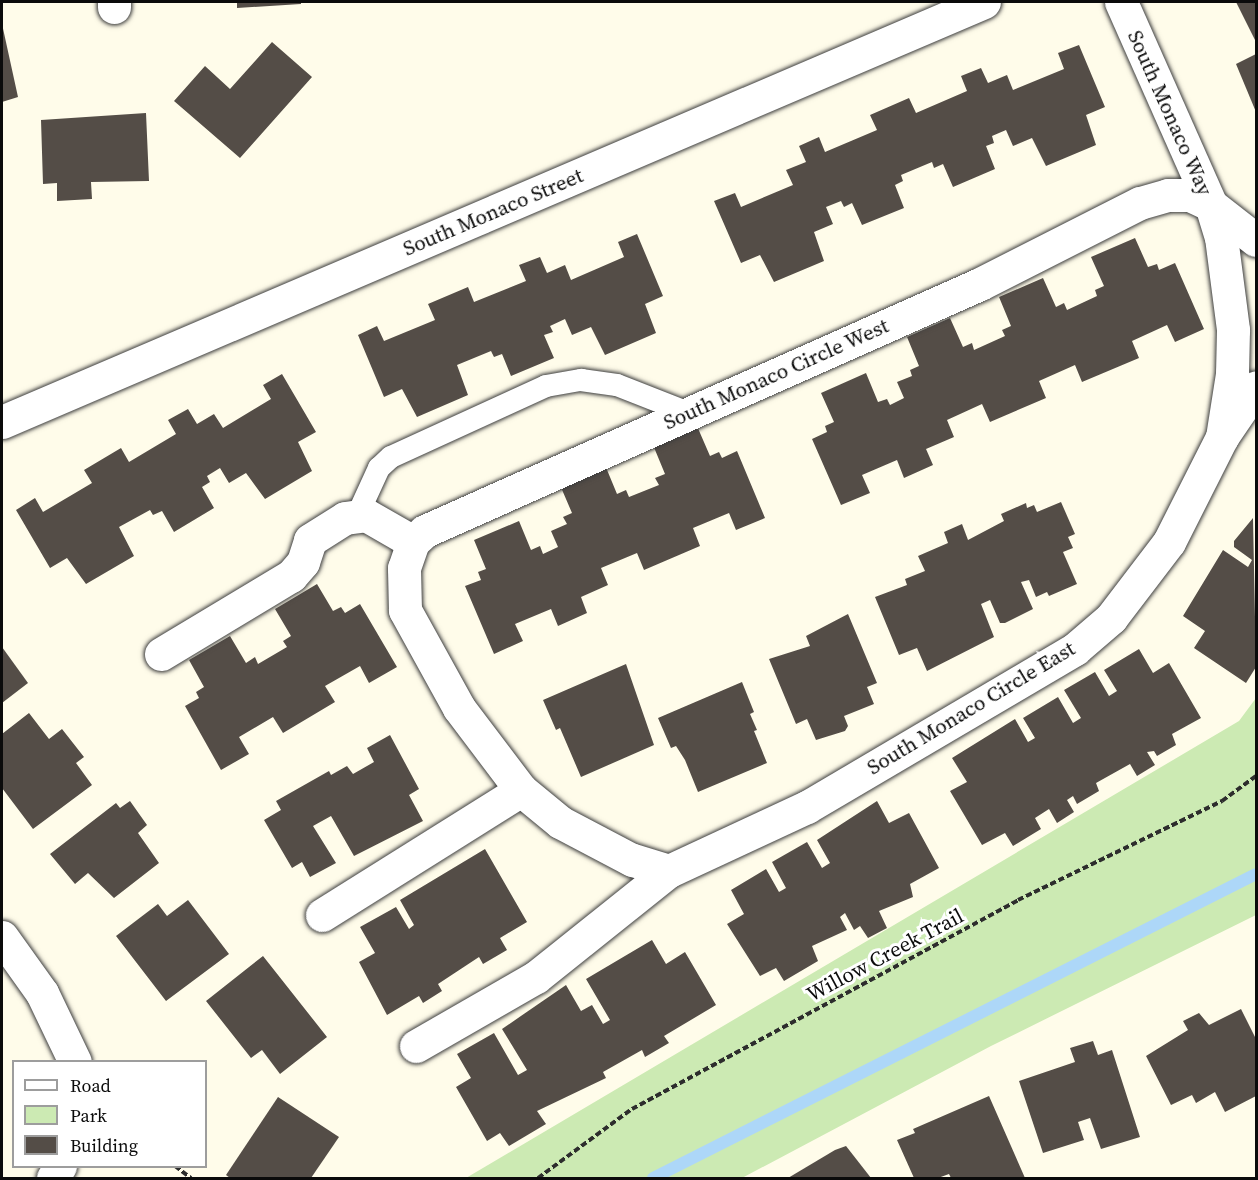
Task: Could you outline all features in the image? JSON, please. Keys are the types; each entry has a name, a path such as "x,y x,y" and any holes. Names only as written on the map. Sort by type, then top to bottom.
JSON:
{"street":[{"name":"South Monaco Street","path":"2,422 984,2"},
{"name":"South Monaco Way","path":"1121,2 1210,205 1257,240"},
{"name":"South Monaco Circle West","path":"413,542 441,522 990,279 1140,203 1168,195 1190,195 1210,205"},
{"path":"1210,205 1229,280 1233,330 1232,374 1222,437"},
{"path":"1222,437 1257,387"},
{"name":"South Monaco Circle East","path":"416,1046 536,977 669,871 807,807 1075,649 1111,618 1169,542 1222,437"},
{"path":"160,654 291,576 303,562 310,540 326,527 366,515 387,524 413,542 404,568 405,610 416,634 459,708 521,790 560,822 597,844 632,861 669,871"},
{"path":"322,915 521,790"},
{"path":"2,937 42,993 74,1060"}],"lane":[{"path":"357,516 379,468 391,457 546,386 581,380 617,385 688,413"}],"path":[{"name":"Willow Creek Trail","path":"537,1179 632,1109 1018,900 1222,801 1257,776"},
{"path":"176,1168 191,1179"}],"green space":[{"path":"1256,698 1256,915 991,1046 742,1178 466,1178 1239,721"}],"building":[{"path":"237,2 301,2 301,4 237,8"},
{"path":"1236,2 1256,2 1256,42"},
{"path":"2,24 18,97 2,102"},
{"path":"272,42 312,77 240,158 174,101 205,66 230,89"},
{"path":"1079,45 1105,107 1086,115 1096,145 1046,166 1032,138 1013,146 1006,130 992,136 994,143 986,146 995,169 953,187 943,164 934,168 932,162 901,175 903,181 895,185 904,208 862,225 852,203 844,207 841,201 826,207 833,224 814,232 824,261 774,282 760,255 741,263 714,201 735,193 741,207 793,185 786,170 806,162 799,146 819,137 825,152 877,130 870,115 909,98 916,113 967,91 961,76 981,68 988,83 1007,75 1013,90 1064,69 1058,53"},
{"path":"1256,54 1256,112 1236,64"},
{"path":"146,113 149,181 91,182 92,199 57,201 57,183 43,184 41,120"},
{"path":"637,234 663,296 645,304 656,333 605,355 591,327 572,335 565,319 550,326 553,332 544,335 554,358 511,376 502,354 494,357 491,351 457,365 468,395 417,417 402,389 384,397 358,335 377,326 384,341 435,320 428,304 468,287 474,302 526,281 519,265 540,257 547,273 565,265 571,280 624,257 618,242"},
{"path":"1135,238 1148,267 1157,264 1159,270 1175,263 1204,329 1175,342 1167,325 1132,341 1139,358 1082,382 1075,365 1039,381 1046,398 990,422 982,404 947,420 954,437 926,449 933,465 904,478 897,460 862,475 870,493 841,505 812,439 827,432 825,426 834,422 821,393 866,373 878,402 887,399 890,405 904,398 897,382 912,376 910,370 919,366 907,337 950,318 963,347 972,343 974,350 1005,336 1002,330 1011,326 999,297 1043,278 1056,307 1064,303 1067,310 1097,296 1095,290 1104,286 1091,257"},
{"path":"282,374 316,432 298,442 312,471 265,499 246,473 229,483 220,468 207,476 210,482 202,487 214,508 174,532 162,511 153,515 150,510 119,527 134,556 86,584 67,558 50,568 16,510 35,498 43,512 92,483 84,470 121,448 129,462 176,434 168,420 188,409 197,424 214,414 223,428 271,399 263,385"},
{"path":"697,426 710,456 719,452 722,458 737,451 765,518 736,530 729,513 693,528 700,546 644,570 637,553 601,568 608,585 581,597 587,613 558,626 551,609 515,624 523,641 494,654 465,586 481,580 478,572 486,569 474,540 519,521 531,550 540,546 543,554 558,547 551,531 567,524 563,517 572,513 560,485 605,465 617,494 626,490 629,497 659,485 655,478 665,474 653,445"},
{"path":"1061,502 1075,534 1068,537 1073,548 1063,552 1077,584 1049,596 1047,592 1036,597 1029,580 1021,582 1033,609 1005,623 1000,623 990,600 981,604 994,637 927,671 917,648 899,655 875,597 907,585 905,579 925,571 918,556 948,543 944,532 962,524 968,540 1004,521 1001,514 1026,503 1027,508 1034,505 1037,512"},
{"path":"1253,518 1256,667 1246,683 1194,648 1205,631 1183,616 1223,550 1248,567 1252,560 1234,547 1234,541"},
{"path":"317,584 333,611 341,607 345,613 360,604 397,667 369,683 360,666 325,686 335,702 283,733 273,717 239,737 249,754 221,770 185,706 199,698 196,692 204,687 189,660 230,636 246,663 255,657 258,664 287,647 283,641 291,636 275,609"},
{"path":"848,614 877,683 867,687 874,704 844,716 848,726 845,731 816,740 807,719 796,724 769,659 810,646 806,636"},
{"path":"2,647 28,683 2,703"},
{"path":"1139,649 1153,673 1169,663 1201,718 1172,734 1176,745 1157,756 1154,751 1147,752 1155,765 1137,776 1130,764 1096,783 1099,791 1077,804 1073,796 1067,800 1074,812 1057,823 1049,809 1035,818 1041,829 1013,846 1005,833 982,845 950,791 967,782 952,758 1015,719 1028,742 1035,738 1023,718 1058,697 1073,723 1081,718 1064,690 1095,672 1109,696 1117,691 1104,670"},
{"path":"626,664 654,745 581,777 560,728 556,730 543,700"},
{"path":"742,682 754,712 750,714 757,730 754,731 767,763 698,792 685,760 676,746 671,748 658,718"},
{"path":"29,713 49,739 62,729 84,757 76,763 92,785 33,829 2,788 2,734"},
{"path":"390,735 419,789 409,795 423,821 354,856 331,816 313,826 336,863 310,877 302,862 292,868 264,820 281,810 276,801 329,771 331,775 347,766 353,774 374,762 367,748"},
{"path":"130,801 147,825 138,833 159,863 114,898 88,873 75,884 50,854 116,803 120,808"},
{"path":"877,801 889,823 909,813 939,868 910,884 913,897 879,911 887,928 868,938 860,926 854,930 845,913 840,917 847,930 812,946 818,961 784,981 776,968 760,976 727,924 744,914 731,890 766,869 779,892 786,888 772,862 807,842 822,868 830,863 817,840"},
{"path":"485,849 527,922 500,938 507,950 483,964 479,957 438,984 442,991 423,1003 419,996 387,1015 359,962 375,953 360,927 396,907 409,929 414,925 400,900"},
{"path":"188,900 229,954 166,1001 116,936 158,904 167,916"},
{"path":"652,940 666,964 685,952 716,1005 664,1036 669,1043 645,1057 642,1050 603,1072 606,1078 537,1111 546,1124 509,1146 500,1133 487,1141 456,1087 471,1078 457,1054 494,1033 518,1075 527,1070 502,1029 566,985 581,1011 592,1005 603,1024 610,1020 586,979"},
{"path":"263,956 327,1037 280,1074 262,1050 251,1058 206,1001"},
{"path":"1241,1009 1256,1039 1256,1096 1225,1112 1215,1092 1196,1103 1192,1095 1171,1105 1146,1056 1188,1030 1183,1021 1199,1013 1209,1025"},
{"path":"1093,1041 1098,1055 1112,1050 1140,1137 1101,1149 1090,1118 1078,1122 1084,1140 1043,1153 1019,1081 1075,1062 1070,1048"},
{"path":"989,1096 1025,1178 951,1178 949,1174 938,1178 914,1178 897,1140 915,1133 913,1129"},
{"path":"278,1097 339,1137 311,1178 230,1178 226,1175"},
{"path":"846,1146 871,1178 788,1178 835,1150"}],"waterway":[{"path":"653,1178 1256,874"}]}
